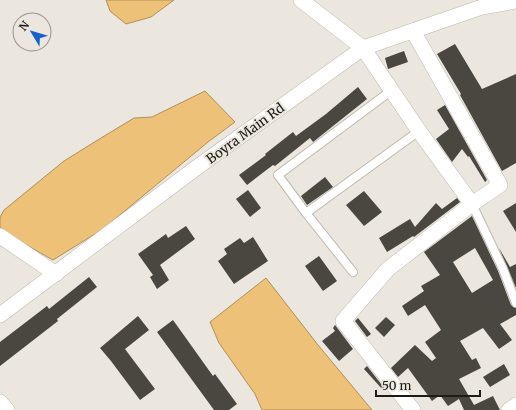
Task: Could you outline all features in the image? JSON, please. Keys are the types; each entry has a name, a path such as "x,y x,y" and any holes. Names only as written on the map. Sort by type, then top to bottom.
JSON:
{"street":[{"path":"301,0 363,48 419,131 472,204"},
{"name":"Boyra Main Rd","path":"0,315 202,164 363,48 482,7 516,1"},
{"path":"413,31 500,185 472,204 388,269 342,321 413,410"},
{"path":"0,236 56,274"},
{"path":"509,410 516,405"}],"lane":[{"path":"353,272 278,175 392,90"},
{"path":"306,213 419,131"},
{"path":"472,204 503,269 516,303"}],"shaded area":[{"path":"106,0 174,0 151,17 126,24 110,11"},
{"path":"205,91 235,122 208,142 103,229 53,260 0,230 0,217 4,210 64,161 134,118 152,117"},
{"path":"266,278 318,345 372,410 262,410 255,394 219,343 210,322"}],"building":[{"path":"455,44 482,89 516,74 516,163 502,171 460,95 461,94 437,54"},
{"path":"404,51 408,62 388,69 385,58"},
{"path":"358,87 367,99 313,142 310,138 275,166 273,165 247,185 239,175 293,132 296,136 326,114"},
{"path":"445,105 487,180 485,182 469,156 468,157 462,149 452,162 436,139 449,129 437,110"},
{"path":"325,177 333,187 307,205 301,196"},
{"path":"248,190 261,208 250,217 236,199"},
{"path":"364,191 382,212 364,226 346,205"},
{"path":"457,198 460,202 414,237 413,236 387,252 379,238 410,219 415,227 436,203 442,209"},
{"path":"516,203 516,232 503,211"},
{"path":"472,216 498,271 511,305 516,308 516,315 500,324 512,340 499,349 483,328 460,341 472,360 476,358 481,368 459,379 474,405 493,396 500,410 464,410 459,399 448,406 440,395 432,401 408,368 398,377 391,368 415,345 432,361 436,358 425,342 441,330 425,305 408,316 402,306 424,291 421,286 440,275 424,252","holes":["475,248 493,280 472,293 453,262"]},
{"path":"186,226 195,239 160,265 169,280 157,289 150,277 153,275 138,254 166,234 168,238"},
{"path":"253,237 268,261 234,284 218,261 227,254 224,249 240,238 244,243"},
{"path":"499,248 510,267 516,264 516,288"},
{"path":"319,256 337,281 323,291 305,266"},
{"path":"89,277 97,287 57,319 58,321 0,366 0,342 47,306 49,309"},
{"path":"138,316 149,330 125,349 155,389 140,400 100,348"},
{"path":"386,317 395,325 384,337 375,328"},
{"path":"358,318 371,334 367,337 355,321"},
{"path":"173,320 213,376 215,374 237,404 229,410 214,410 157,332"},
{"path":"335,325 353,349 339,361 322,341 335,331 333,328"},
{"path":"504,364 510,375 490,387 483,377"},
{"path":"367,366 385,389 383,390 364,369"}]}
